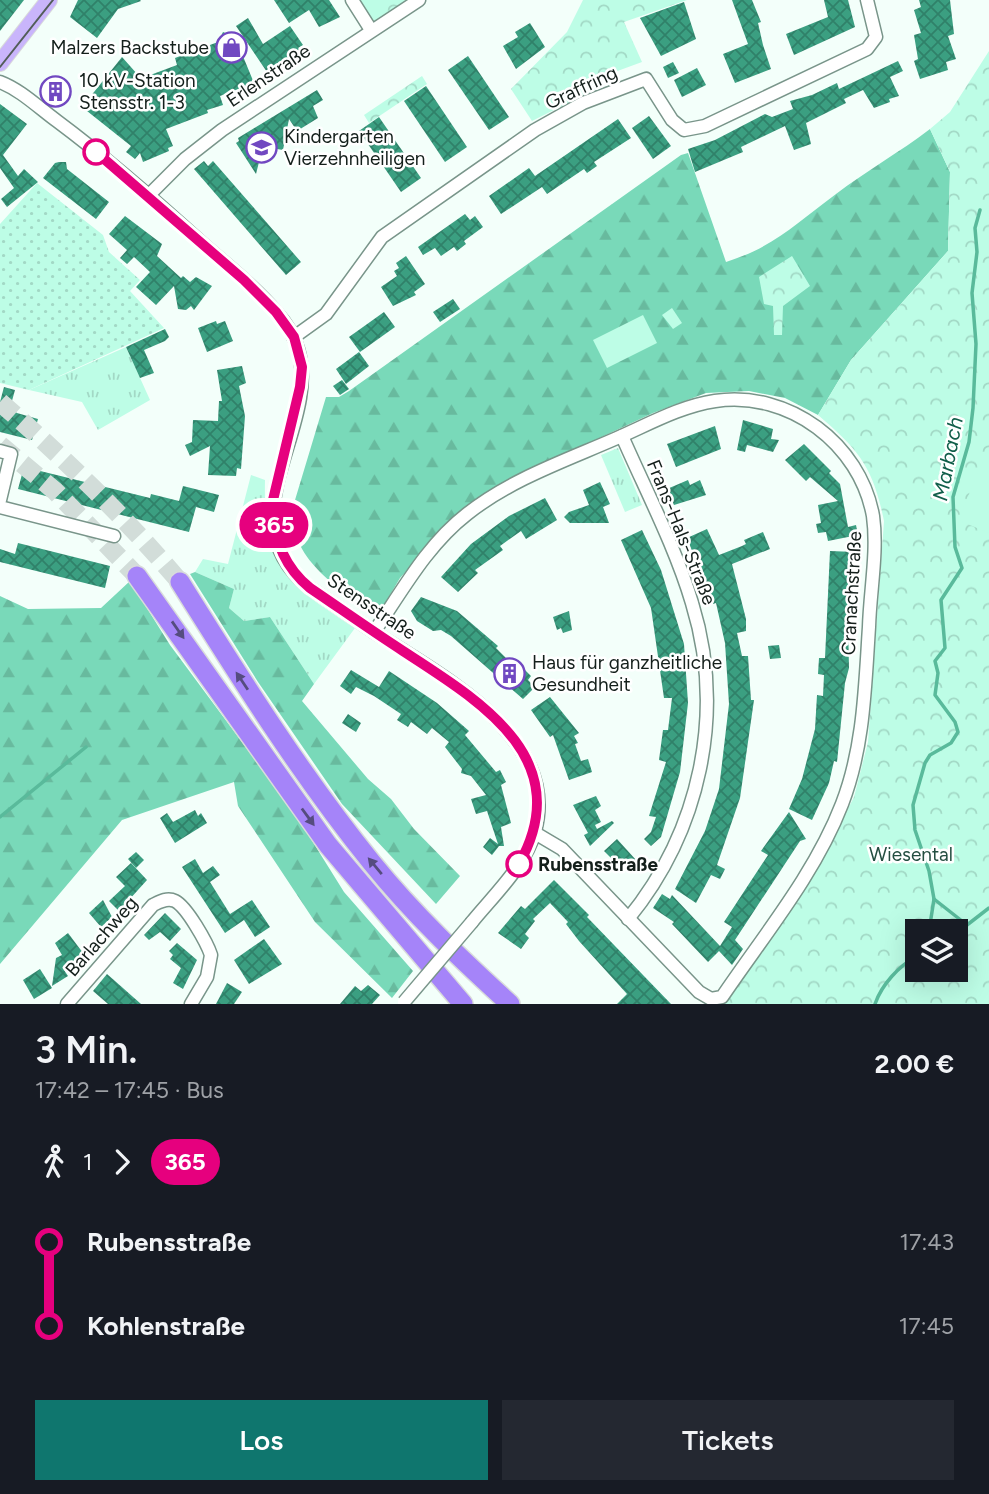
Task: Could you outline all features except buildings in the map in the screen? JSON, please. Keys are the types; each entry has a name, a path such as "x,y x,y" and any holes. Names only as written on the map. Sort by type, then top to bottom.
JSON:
{"highway":[{"path":"137,576 328,845 463,1004"},
{"path":"180,582 289,751 367,856 461,960 510,1004"},
{"path":"432,966 471,1004"}],"main road":[{"path":"0,63 50,0"}],"street":[{"path":"352,0 371,30"},
{"name":"Erlenstraße","path":"149,195 185,159 222,130 419,0"},
{"name":"Graffring","path":"294,337 326,314 382,237 535,130 583,103 646,79 672,120 684,130 705,126 867,49 876,37 867,0"},
{"name":"Stensstraße","path":"0,82 74,134 149,195 276,312 294,337 302,367 300,387 273,500 276,533 287,564 302,581 486,707 526,758 536,788 539,808 535,832 519,864 403,1003"},
{"name":"Cranachstraße","path":"374,632 410,576 467,514 529,477 682,410 708,402 741,400 777,407 811,423 833,439 862,481 874,527 861,737 857,760 842,805 822,848 723,997 711,999 699,992 628,919"},
{"name":"Frans-Hals-Straße","path":"622,436 692,604 701,637 706,707 702,765 688,817 666,867 628,919"},
{"path":"0,452 11,454 0,500"},
{"path":"0,506 114,536"},
{"path":"535,832 562,849 628,919"},
{"name":"Barlachweg","path":"67,1004 153,905 168,900 175,901 184,910 211,955 207,977 191,1004"}],"green space":[{"path":"360,0 408,0 374,22"},
{"path":"583,0 687,0 624,22 642,62 593,80 596,89 532,121 511,89 567,32"},
{"name":"Wiesental","path":"989,51 989,1004 724,1004 828,847 854,797 868,742 884,521 875,487 862,461 844,439 818,415 851,360 948,251 950,172 930,129 950,112"},
{"path":"422,76 427,84 369,123 364,115"},
{"path":"930,129 950,172 948,251 851,360 818,415 785,398 749,391 706,393 653,413 544,464 464,508 400,578 377,617 334,585 309,559 294,528 292,510 326,397 339,397 349,391 681,155 688,153 726,262 772,241"},
{"path":"37,183 103,235 109,252 140,280 130,291 164,328 29,390 0,383 0,224"},
{"path":"792,256 810,286 783,306 782,335 774,335 773,306 764,304 759,277"},
{"path":"672,308 682,323 673,329 662,315"},
{"path":"643,315 657,343 607,368 593,340"},
{"path":"126,347 150,400 98,430 82,402 29,390"},
{"path":"989,447 989,533 958,520"},
{"path":"618,448 642,505 625,512 601,455"},
{"path":"251,475 265,480 268,534 274,554 283,570 311,598 355,628 314,684 270,617 244,621 229,608 234,589 195,572 203,559 228,564"},
{"path":"195,572 234,589 229,608 244,621 270,617 314,684 302,701 368,779 391,799 414,829 460,876 436,904 342,804 258,682 190,574"},
{"path":"130,581 170,645 296,815 344,892 413,971 392,998 315,922 238,806 234,782 122,820 0,964 0,596 28,609 101,608"}],"waterway":[{"name":"Marbach","path":"931,919 934,899 929,871 915,830 913,805 925,763 930,755 951,743 958,732 955,722 935,695 938,673 935,661 945,648 941,600 962,568 955,547 953,497 969,442 973,408 976,344 972,293 977,252 975,228 980,210"},
{"path":"0,817 86,747"},
{"path":"934,899 967,925 989,908"},
{"name":"Marbach","path":"875,1004 882,989 905,964"}],"tunnel":[{"path":"0,402 93,489 180,582"},
{"path":"0,445 55,491 137,576"}],"tram line":[{"path":"0,67 53,0"}],"bus line":[{"name":"365","path":"96,152 149,195 244,280 276,312 294,337 302,367 300,387 273,500 272,516 287,564 310,588 486,707 506,730 526,758 536,788 539,808 535,832 519,864"}],"place":[{"name":"Malzers Backstube","path":"232,47"},
{"name":"10 kV-Station Stensstr. 1-3","path":"56,91"},
{"name":"Kindergarten Vierzehnheiligen","path":"261,147"},
{"name":"Haus für ganzheitliche Gesundheit","path":"509,673"},
{"name":"Rubensstraße","path":"519,864"}]}
